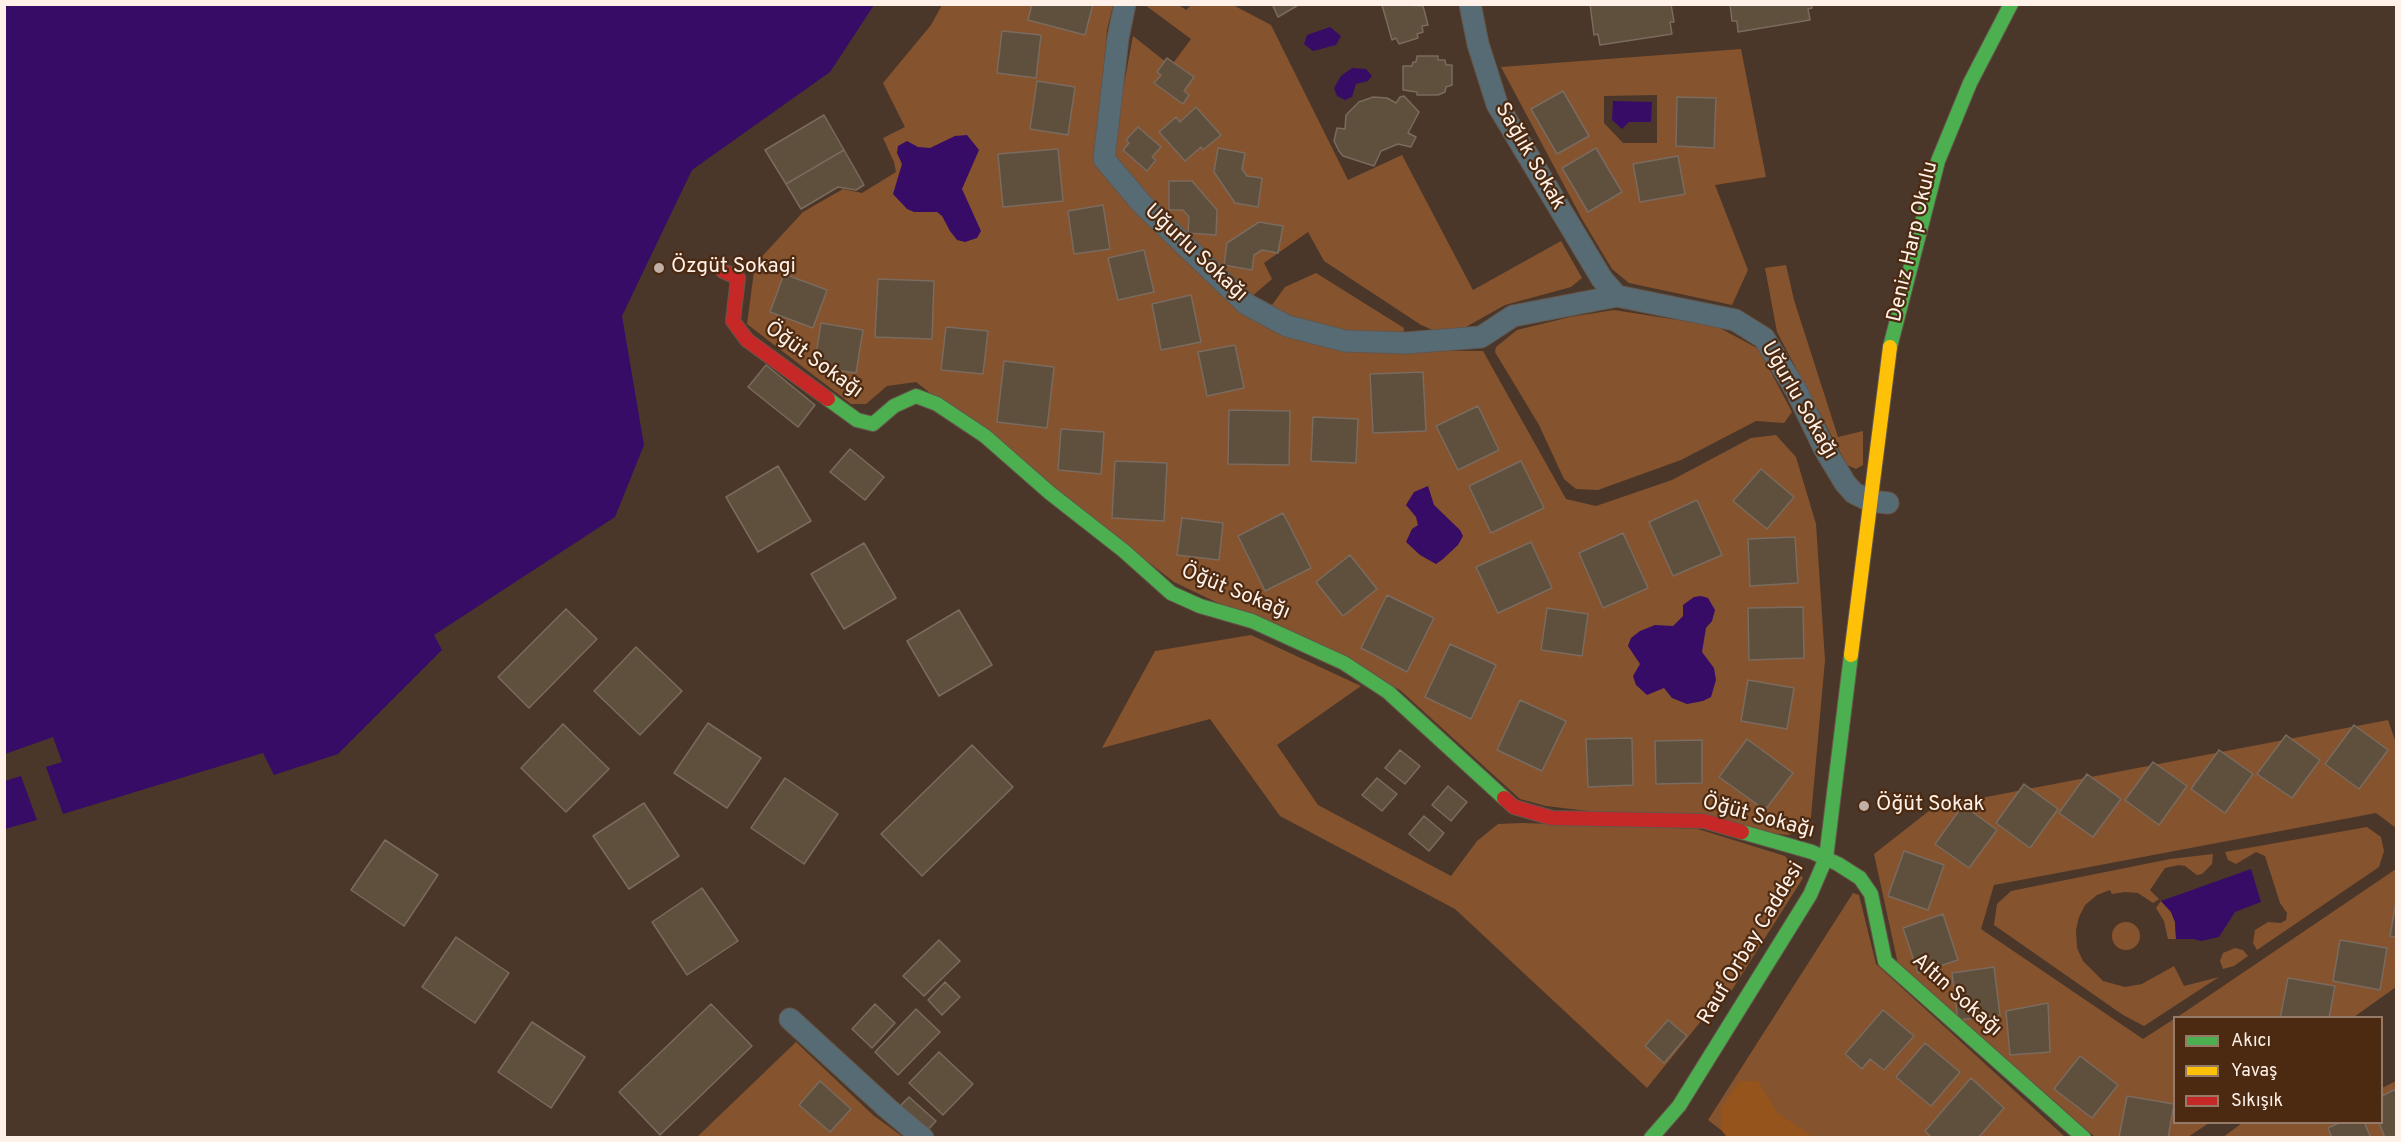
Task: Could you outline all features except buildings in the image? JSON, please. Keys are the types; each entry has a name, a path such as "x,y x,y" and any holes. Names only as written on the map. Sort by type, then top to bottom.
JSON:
{"street":[{"name":"Uğurlu Sokağı","path":"1125,4 1118,38 1104,159 1142,204 1246,304 1287,326 1345,341 1406,343 1481,337 1513,316 1617,296 1735,320 1764,338 1796,390 1824,448 1845,483 1854,493 1883,504"},
{"name":"Sağlık Sokak","path":"1470,4 1497,104 1602,279 1617,296"},
{"name":"Deniz Harp Okulu","path":"1883,504 1888,354 1938,161 1970,83 2011,4"},
{"path":"1995,65 2004,49"},
{"name":"Öğüt Sokağı","path":"723,271 738,278 734,321 747,340 857,420 873,424 894,406 916,396 937,404 985,436 1171,593 1200,606 1252,621 1344,663 1388,692 1514,807 1552,818 1704,821 1835,859"},
{"name":"Rauf Orbay Caddesi","path":"1779,971 1822,900 1835,859 1883,504"},
{"name":"Rauf Orbay Caddesi","path":"1651,1137 1679,1106 1810,895 1835,859"},
{"name":"Altın Sokağı","path":"1835,859 1860,878 1871,894 1885,961 2084,1137"},
{"path":"790,1019 886,1107 923,1137"}],"shaded area":[{"path":"4,5 874,5 830,72 692,170 622,316 644,445 615,517 434,635 442,650 338,754 274,775 263,753 63,814 46,767 62,762 53,737 5,754"},
{"path":"942,5 1113,5 1107,30 1095,163 1240,307 1338,350 1483,351 1566,499 1596,506 1672,480 1751,438 1776,435 1796,457 1816,524 1825,660 1810,828 1788,835 1546,806 1520,799 1400,690 1174,582 916,382 887,386 866,404 851,404 747,324 755,264 803,212 843,189 862,193 896,172 883,138 905,127 883,83 931,25"},
{"path":"1145,5 1179,5 1186,10 1191,5 1233,5 1271,25 1348,180 1402,155 1473,290 1561,241 1582,278 1571,287 1505,305 1464,328 1440,333 1421,325 1324,261 1308,232 1264,263 1272,279 1250,298 1148,197 1111,154 1133,36 1171,66 1191,39"},
{"path":"1330,27 1341,36 1336,45 1313,51 1304,44 1307,35"},
{"path":"1741,49 1766,177 1715,185 1748,270 1732,305 1629,283 1612,269 1582,219 1501,67","holes":["1657,95 1657,143 1623,143 1604,123 1604,96"]},
{"path":"1352,68 1366,69 1372,76 1368,81 1356,84 1352,97 1345,100 1337,96 1334,88 1341,76"},
{"path":"1613,101 1652,102 1651,122 1629,122 1622,129 1612,120"},
{"path":"967,135 979,150 962,189 981,231 977,238 965,242 957,240 937,212 914,212 907,209 893,194 902,164 897,153 898,146 907,141 918,147 930,148 955,136"},
{"path":"1786,265 1794,300 1838,437 1863,431 1863,465 1856,469 1847,465 1777,332 1765,268"},
{"path":"1316,273 1404,328 1403,335 1341,330 1275,311 1272,305 1285,287"},
{"path":"1614,310 1716,326 1757,348 1792,412 1784,423 1756,421 1681,460 1598,490 1576,489 1564,479 1539,425 1495,352 1496,347 1517,330 1570,317"},
{"path":"1428,486 1434,505 1460,530 1463,536 1458,545 1436,564 1420,555 1406,542 1412,529 1418,525 1416,517 1406,505 1414,492"},
{"path":"1694,597 1708,598 1715,610 1712,621 1706,628 1702,652 1714,668 1716,680 1711,697 1687,704 1672,698 1664,688 1647,695 1636,685 1633,676 1640,664 1628,646 1631,638 1640,631 1655,625 1673,626 1683,616 1683,605"},
{"path":"1251,635 1361,686 1277,745 1318,805 1451,876 1477,841 1498,824 1522,823 1698,829 1785,856 1803,878 1732,990 1718,1000 1647,1088 1455,909 1280,816 1210,719 1102,748 1155,651"},
{"path":"2388,720 2396,743 2396,828 2376,813 1994,885 1981,929 2143,1039 2173,1020 2173,1124 2208,1124 2188,1137 2095,1137 1898,964 1874,854 1934,807"},
{"path":"21,776 37,820 5,829 5,781"},
{"path":"2367,827 2381,837 2384,851 2379,867 2257,950 2253,943 2255,930 2268,922 2281,923 2286,920 2287,913 2280,903 2265,856 2256,852 2236,864 2228,860 2225,852"},
{"path":"2213,854 2212,864 2202,874 2197,875 2185,866 2179,865 2165,868 2150,890 2159,899 2153,903 2138,893 2112,894 2110,890 2097,895 2085,905 2079,917 2076,930 2077,948 2083,961 2103,981 2125,987 2142,984 2174,966 2184,986 2219,977 2144,1026 2123,1015 1994,925 1997,904 2011,891 2170,859"},
{"path":"2251,869 2261,902 2235,912 2219,937 2201,941 2176,939 2175,922 2171,912 2161,901"},
{"path":"2396,869 2396,987 2355,1016 2179,1016"},
{"path":"1853,893 1859,895 1876,964 2065,1137 1730,1137 1708,1120"},
{"path":"2161,901 2171,912 2175,922 2176,939 2168,939 2164,921 2156,908"},
{"path":"2126,922 2136,926 2140,936 2136,946 2126,950 2116,946 2112,936 2116,926"},
{"path":"2235,948 2243,950 2248,956 2234,966 2223,969 2220,961 2223,953"},
{"path":"796,1042 873,1115 903,1137 696,1138"},
{"path":"1739,1081 1758,1081 1777,1113 1812,1137 1727,1137 1722,1131 1722,1108"},
{"path":"2396,1081 2396,1137 2222,1138 2241,1124 2383,1124 2383,1088"}],"traffic: fast":[{"path":"1890,347 1938,161 1970,83 2011,4"},
{"path":"828,399 857,420 873,424 894,406 916,396 937,404 985,436 1171,593 1200,606 1252,621 1344,663 1388,692 1504,798"},
{"path":"1651,1138 1679,1106 1810,895 1826,858 1851,655"},
{"path":"1742,832 1812,852 1838,864 1860,878 1871,894 1885,961 2084,1138"}],"traffic: slow":[{"path":"1851,655 1890,347"}],"traffic: jam":[{"path":"723,271 738,278 733,321 747,340 828,399"},
{"path":"1504,798 1514,807 1552,818 1704,821 1742,832"}],"place":[{"name":"Özgüt Sokagi","path":"659,268"},
{"name":"Öğüt Sokak","path":"1864,806"}]}
